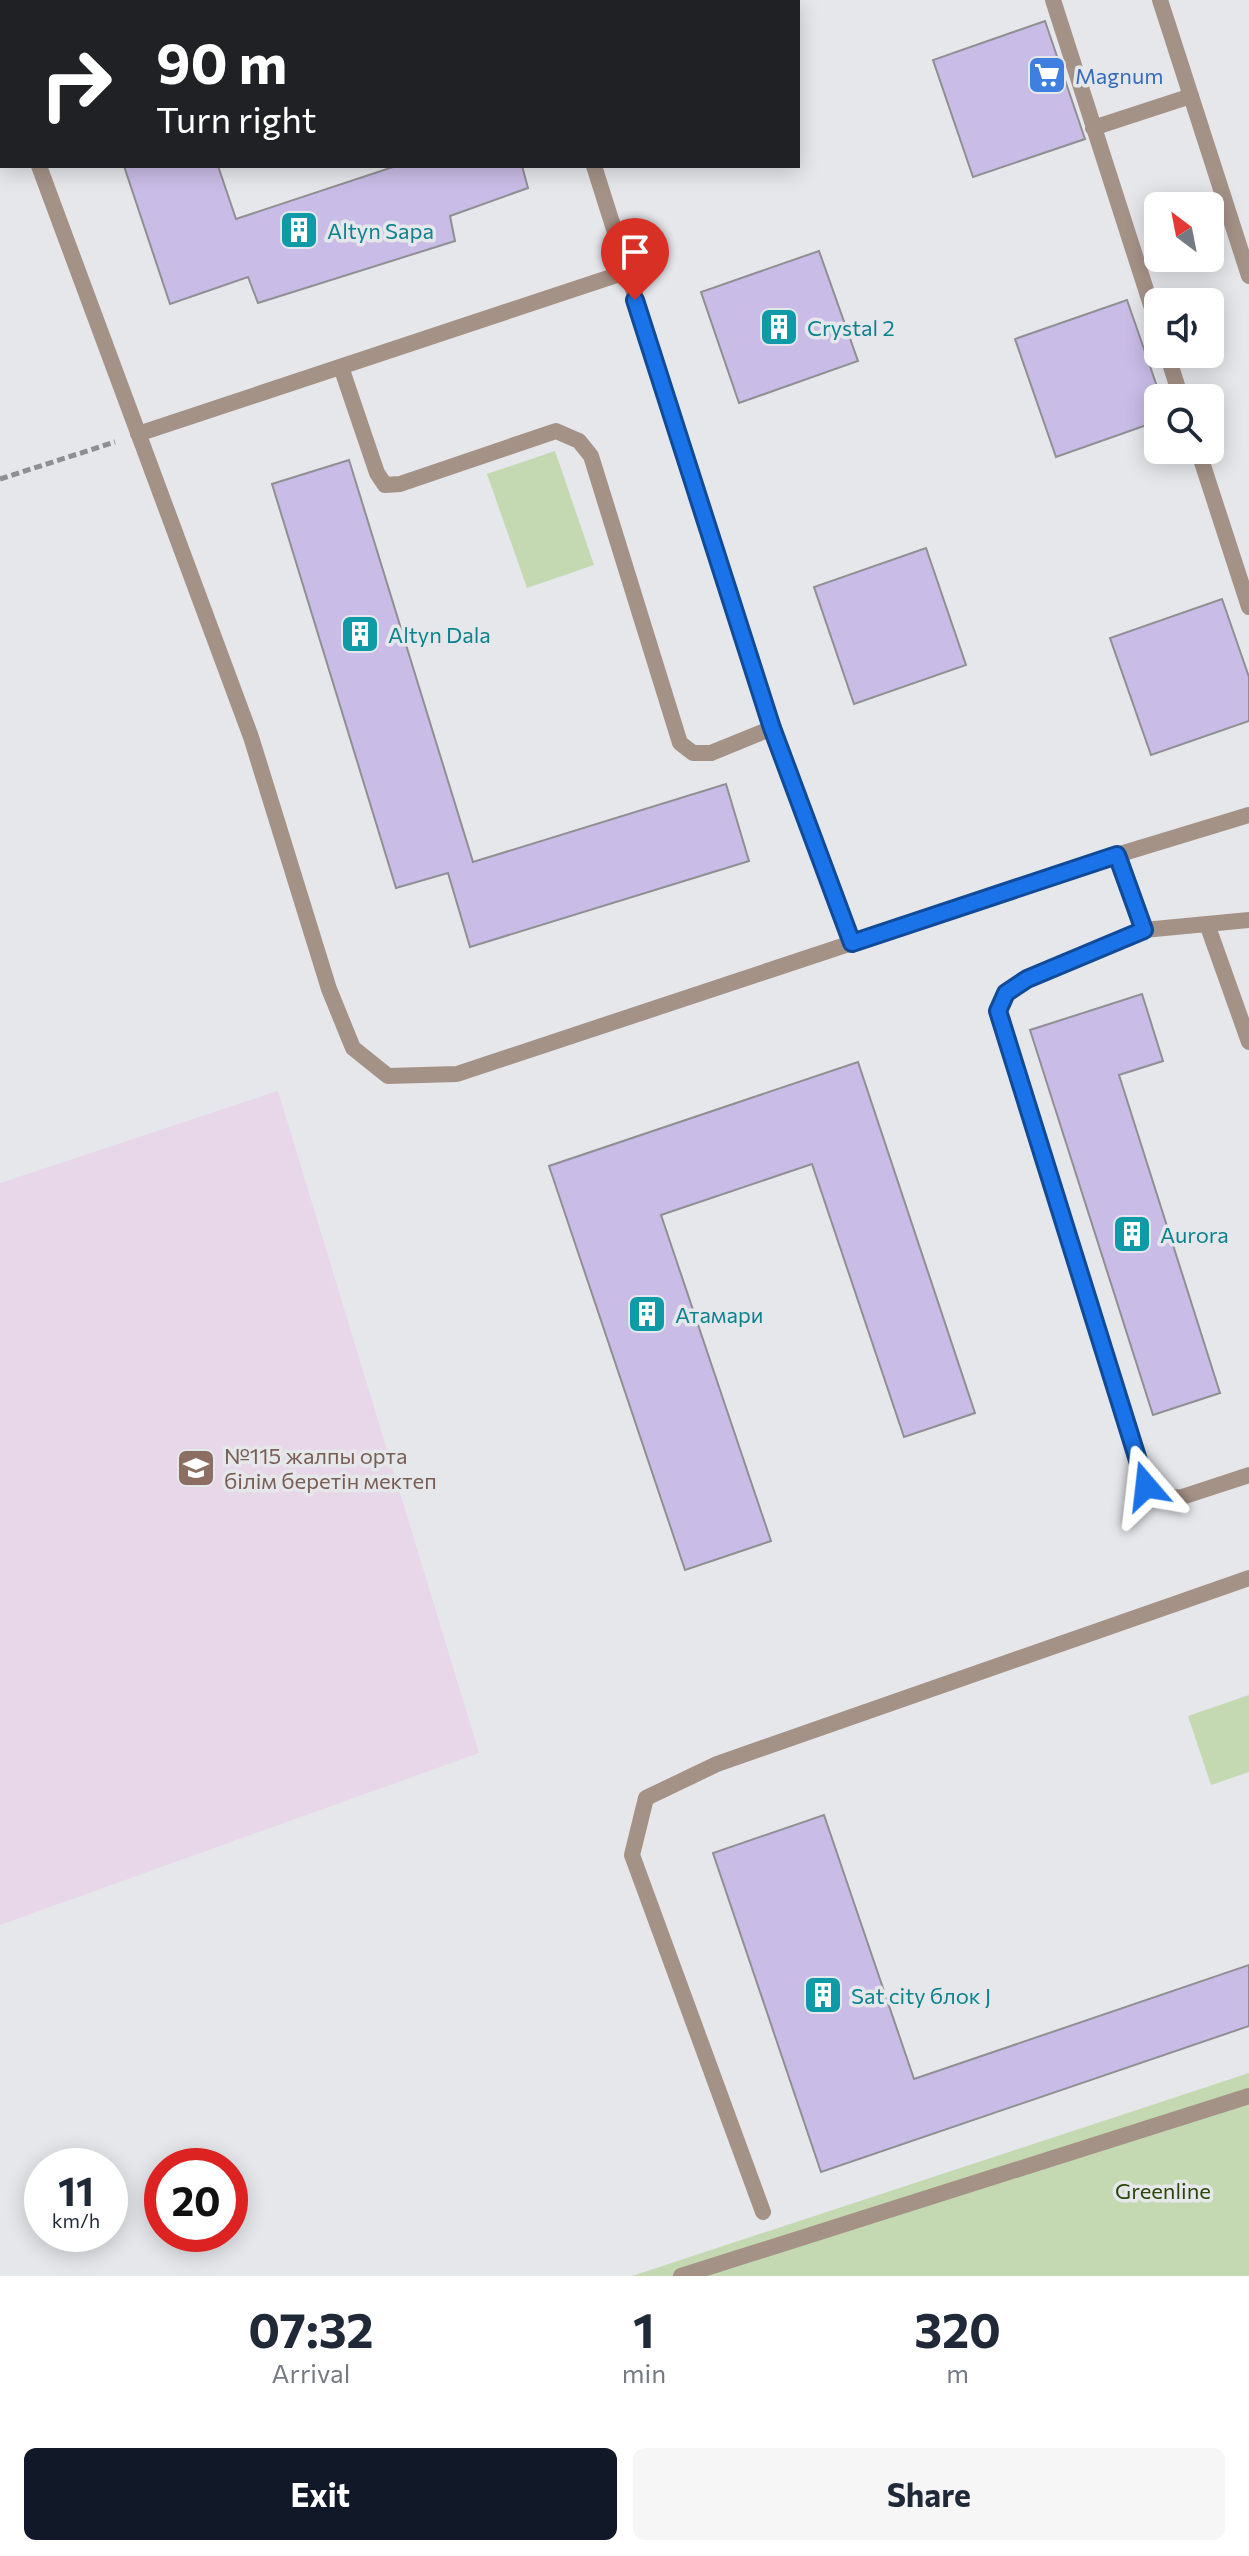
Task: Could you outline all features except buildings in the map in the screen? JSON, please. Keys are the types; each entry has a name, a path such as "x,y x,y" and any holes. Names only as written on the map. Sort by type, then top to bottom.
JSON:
{"street":[{"path":"1053,0 1145,288"},
{"path":"1160,0 1249,276"},
{"path":"1093,128 1191,96"},
{"path":"40,168 251,737 329,989 353,1048 388,1076 457,1074 1117,855 1249,815"},
{"path":"595,168 772,728 852,943"},
{"path":"138,434 626,272"},
{"path":"341,367 377,473 385,485 400,484 556,431 579,441 591,456 680,743 693,753 711,753 772,728"},
{"path":"1203,464 1249,607"},
{"path":"1117,855 1144,930"},
{"path":"1249,920 1144,930 1027,979 1006,993 998,1011 1146,1486 1157,1498 1182,1497 1249,1475"},
{"path":"1207,924 1249,1042"},
{"path":"763,2212 632,1855 646,1798 717,1764 1249,1578"},
{"path":"681,2276 1249,2096"}],"path":[{"path":"0,479 138,434"}],"shaded area":[{"name":"№115 жалпы орта білім беретін мектеп","path":"278,1091 479,1753 0,1925 0,1183"}],"green space":[{"path":"555,451 594,565 527,588 487,474"},
{"path":"1249,1695 1249,1772 1211,1785 1188,1716"},
{"name":"Greenline","path":"1249,2073 1249,2276 632,2276"}],"place":[{"name":"Magnum","path":"1047,75"},
{"name":"Altyn Sapa","path":"299,230"},
{"name":"Crystal 2","path":"779,327"},
{"name":"Altyn Dala","path":"360,634"},
{"name":"Aurora","path":"1132,1234"},
{"name":"Атамари","path":"647,1314"},
{"name":"№115 жалпы орта білім беретін мектеп","path":"196,1468"},
{"name":"Sat city блок J","path":"823,1995"}],"route":[{"path":"635,300 772,728 852,943 1117,855 1144,930 1027,979 1006,993 998,1011 1146,1486"}]}
